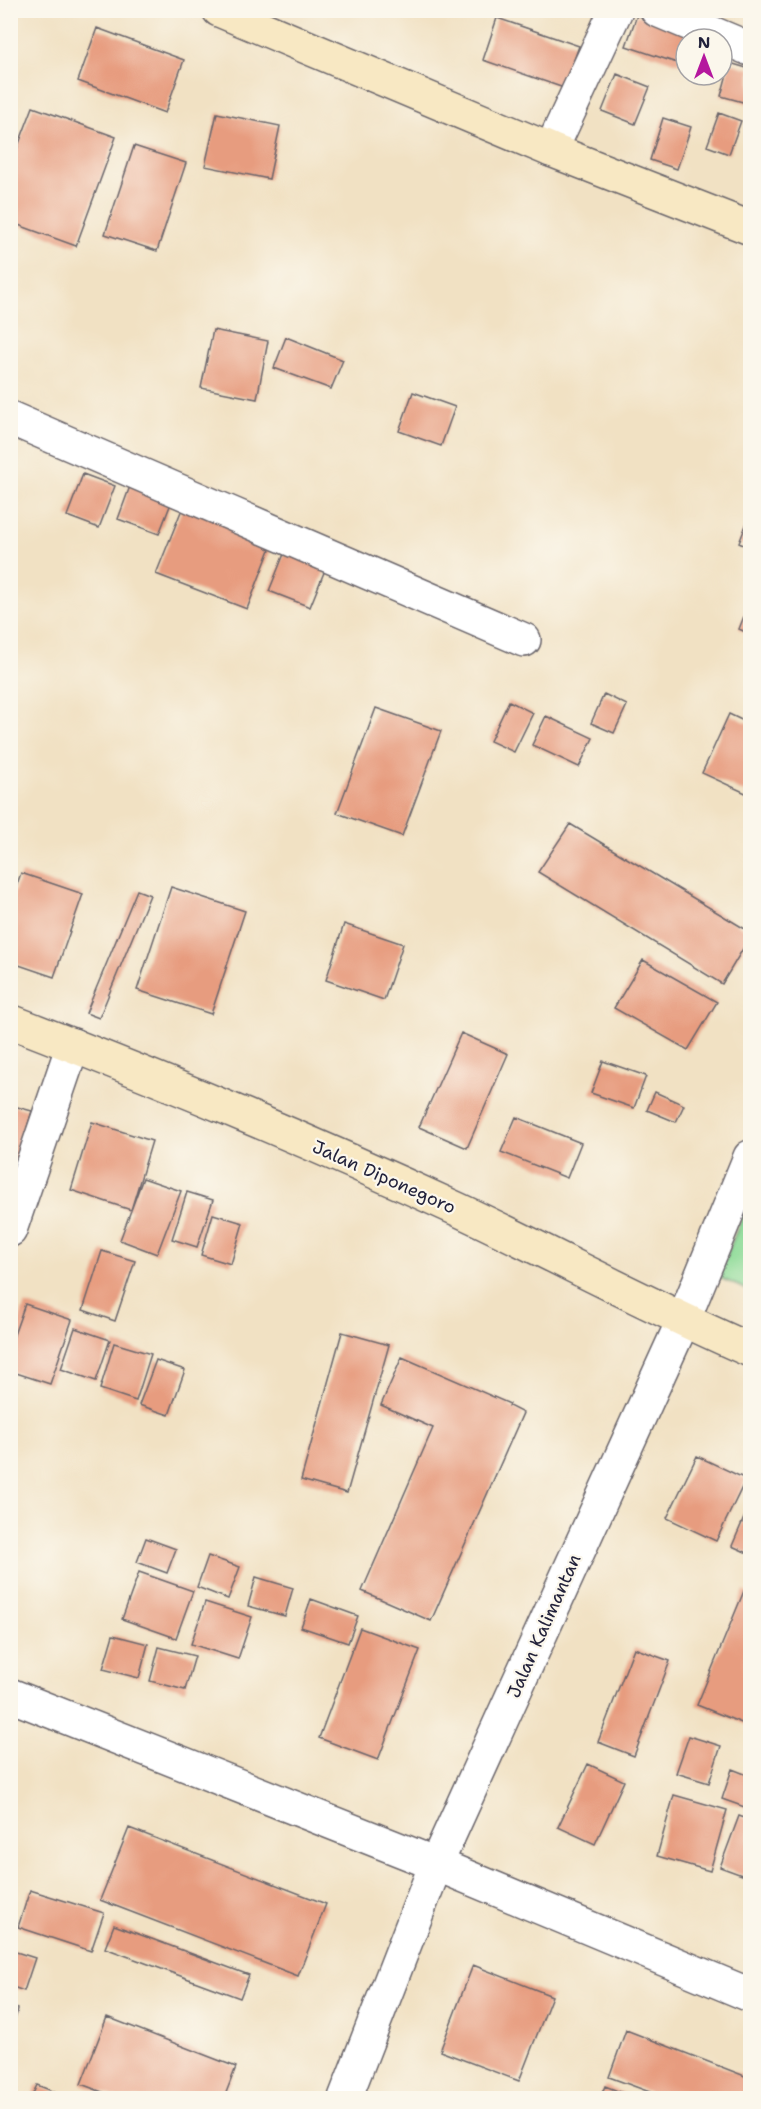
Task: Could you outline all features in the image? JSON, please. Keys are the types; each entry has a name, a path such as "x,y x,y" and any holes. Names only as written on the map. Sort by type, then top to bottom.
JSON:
{"main road":[{"path":"219,10 551,150 750,228"},
{"name":"Jalan Diponegoro","path":"10,1021 74,1045 341,1156 683,1321 750,1350"}],"street":[{"path":"551,150 616,10"},
{"path":"657,10 750,50"},
{"path":"10,418 524,640"},
{"path":"10,1230 74,1045"},
{"name":"Jalan Kalimantan","path":"345,2098 436,1864 683,1321 750,1157"},
{"path":"10,1695 436,1864 750,1995"}],"green space":[{"path":"750,1197 750,1291 718,1277"}],"building":[{"path":"637,15 674,28 674,62 626,46"},
{"path":"497,18 579,46 564,88 483,60"},
{"path":"97,28 184,60 165,113 78,81"},
{"path":"734,64 750,69 750,104 721,96 723,87 734,87"},
{"path":"617,74 650,87 635,124 602,111"},
{"path":"33,107 116,137 76,246 10,222 10,167"},
{"path":"217,113 280,126 269,179 205,166"},
{"path":"719,113 741,121 729,154 707,146"},
{"path":"663,118 691,127 677,169 650,160"},
{"path":"134,146 186,163 157,251 105,234"},
{"path":"213,330 268,341 257,399 201,388"},
{"path":"286,337 343,360 331,389 274,368"},
{"path":"413,392 455,407 441,446 399,431"},
{"path":"83,474 115,486 99,528 67,516"},
{"path":"133,478 175,493 159,534 118,519"},
{"path":"186,499 276,534 247,609 156,574"},
{"path":"750,515 750,548 739,543"},
{"path":"286,549 327,565 310,607 269,591"},
{"path":"750,601 750,634 739,629"},
{"path":"604,694 627,705 614,733 591,723"},
{"path":"509,701 533,713 514,752 490,741"},
{"path":"376,708 441,731 402,836 337,813"},
{"path":"729,714 750,724 750,795 702,773"},
{"path":"546,716 593,738 579,767 532,745"},
{"path":"570,824 750,932 750,937 722,984 538,872"},
{"path":"21,873 83,894 54,977 10,962 10,904"},
{"path":"171,887 245,911 211,1014 137,990"},
{"path":"137,890 150,895 99,1018 86,1013"},
{"path":"344,924 403,944 384,1000 326,980"},
{"path":"643,960 717,1002 688,1050 614,1008"},
{"path":"461,1033 508,1054 467,1148 419,1127"},
{"path":"603,1061 646,1076 634,1108 591,1093"},
{"path":"655,1092 684,1105 676,1122 647,1110"},
{"path":"10,1105 32,1111 11,1182 10,1182"},
{"path":"516,1117 581,1143 567,1178 501,1152"},
{"path":"92,1122 152,1141 131,1210 71,1190"},
{"path":"143,1178 181,1191 157,1254 120,1240"},
{"path":"187,1192 213,1200 197,1247 172,1239"},
{"path":"213,1214 243,1223 231,1264 201,1255"},
{"path":"102,1251 135,1261 115,1321 83,1310"},
{"path":"25,1304 72,1320 50,1384 10,1371 10,1346"},
{"path":"75,1328 110,1340 96,1381 61,1369"},
{"path":"342,1332 389,1345 347,1493 301,1480"},
{"path":"114,1343 151,1354 136,1401 100,1389"},
{"path":"402,1357 510,1404 509,1406 523,1413 431,1621 362,1591 433,1428 381,1405"},
{"path":"156,1360 185,1370 169,1415 139,1405"},
{"path":"697,1456 746,1479 716,1541 667,1518"},
{"path":"750,1504 750,1554 732,1546"},
{"path":"146,1538 176,1549 167,1573 137,1562"},
{"path":"208,1556 240,1567 228,1599 197,1587"},
{"path":"139,1572 193,1591 176,1638 122,1619"},
{"path":"256,1577 293,1588 285,1616 248,1606"},
{"path":"744,1591 750,1594 749,1726 697,1705"},
{"path":"311,1599 358,1616 348,1643 301,1627"},
{"path":"205,1602 252,1617 238,1659 191,1644"},
{"path":"360,1628 420,1650 378,1760 319,1738"},
{"path":"113,1635 148,1644 139,1678 103,1669"},
{"path":"159,1647 195,1656 185,1690 150,1681"},
{"path":"634,1648 670,1661 634,1756 598,1742"},
{"path":"689,1736 721,1746 709,1783 676,1773"},
{"path":"588,1764 624,1781 595,1844 558,1827"},
{"path":"732,1769 750,1776 750,1809 722,1799"},
{"path":"674,1795 727,1810 710,1871 657,1856"},
{"path":"739,1816 750,1820 750,1878 720,1867"},
{"path":"129,1828 326,1904 298,1976 100,1900"},
{"path":"30,1890 104,1913 91,1951 18,1927"},
{"path":"114,1925 249,1975 240,1998 105,1948"},
{"path":"10,1950 35,1958 24,1991 10,1986"},
{"path":"473,1965 552,1996 519,2081 440,2051"},
{"path":"10,2006 18,2009 11,2033 10,2033"},
{"path":"107,2017 236,2067 224,2098 118,2098 81,2084"},
{"path":"626,2030 750,2078 750,2098 666,2098 609,2077"},
{"path":"37,2085 57,2093 55,2098 31,2098"},
{"path":"605,2086 636,2098 600,2098"}]}
